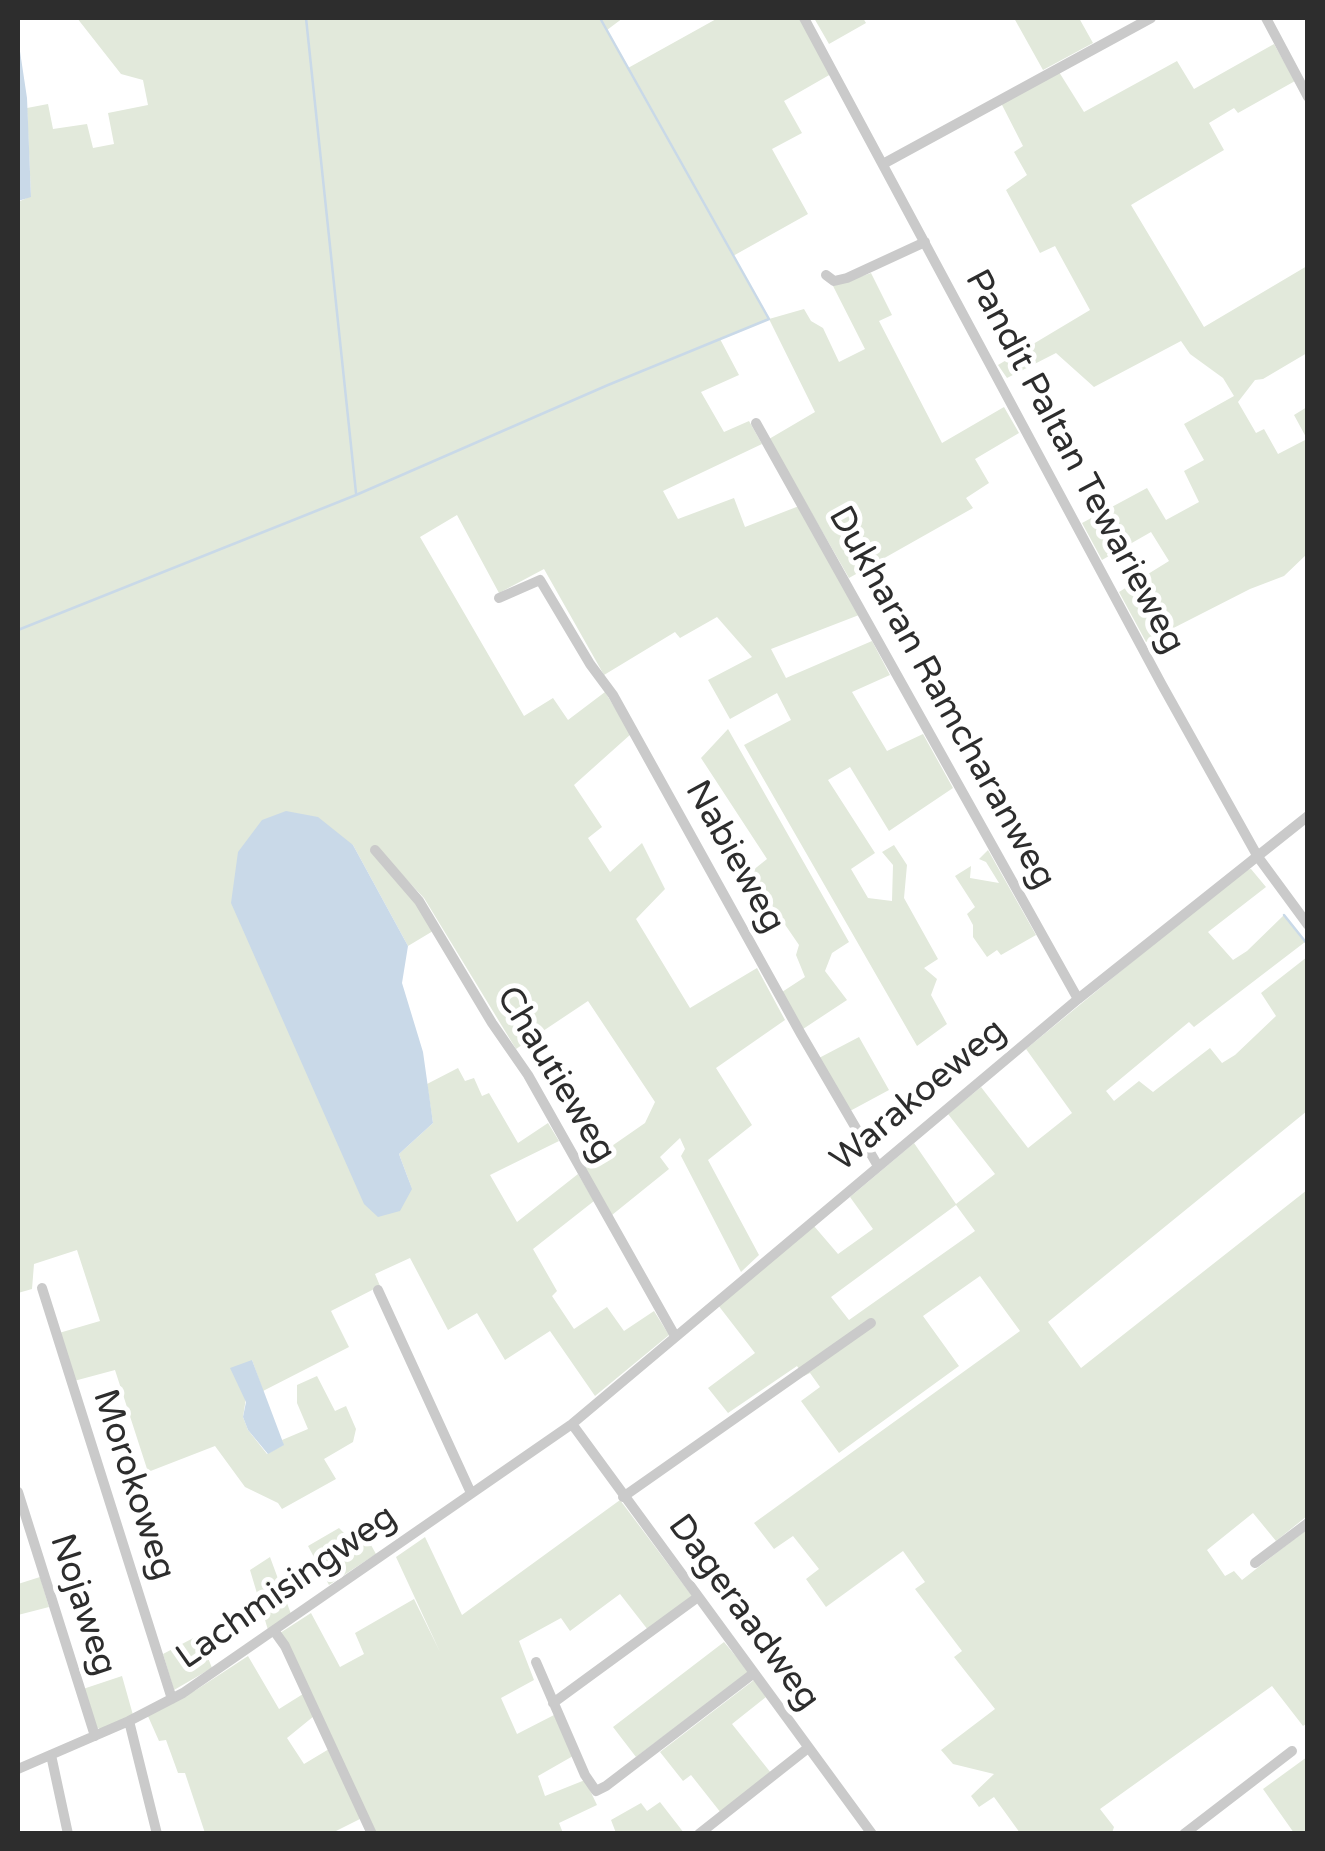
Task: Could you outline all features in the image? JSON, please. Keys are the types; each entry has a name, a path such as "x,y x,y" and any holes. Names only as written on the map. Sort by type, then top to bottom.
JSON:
{"street":[{"name":"Pandit Paltan Tewarieweg","path":"804,18 1258,857 1308,925"},
{"path":"883,164 1151,18"},
{"path":"1266,18 1308,97"},
{"path":"826,275 834,281 847,278 925,242"},
{"name":"Dukharan Ramcharanweg","path":"756,423 1078,999"},
{"name":"Nabieweg","path":"498,598 538,579 613,695 800,1034 878,1166"},
{"name":"Warakoeweg","path":"572,1424 1078,999 1308,816"},
{"name":"Chautieweg","path":"374,850 419,901 528,1075 674,1336"},
{"name":"Morokoweg","path":"42,1288 172,1699"},
{"path":"378,1290 472,1492"},
{"path":"624,1497 871,1322"},
{"name":"Lachmisingweg","path":"18,1769 129,1722 172,1699 275,1632 572,1424"},
{"name":"Dageraadweg","path":"572,1424 872,1834"},
{"name":"Nojaweg","path":"18,1492 95,1736"},
{"path":"1255,1563 1308,1523"},
{"path":"553,1704 698,1598"},
{"path":"275,1632 286,1646 372,1834"},
{"path":"536,1662 596,1791 754,1673"},
{"path":"129,1722 156,1834"},
{"path":"699,1834 808,1748"},
{"path":"1184,1834 1292,1751"},
{"path":"51,1755 68,1834"}],"shaded area":[{"path":"77,18 623,18 607,30 628,68 718,18 801,18 831,74 784,101 802,133 772,149 808,214 733,256 769,319 720,339 739,375 701,392 724,432 749,421 762,444 663,491 678,519 734,498 745,527 799,506 859,615 771,649 786,678 872,641 890,675 852,692 887,751 923,734 953,788 889,831 850,767 828,780 875,853 851,869 868,898 892,901 893,865 882,852 894,845 907,865 904,898 938,959 924,968 937,979 931,995 947,1024 917,1046 744,745 791,720 777,693 730,719 708,680 752,657 717,617 680,638 675,632 604,675 544,569 499,593 457,515 420,537 524,716 553,698 568,720 605,692 631,734 574,785 602,827 588,838 610,872 642,843 665,889 636,919 690,1008 757,968 785,1020 716,1068 752,1125 708,1160 759,1255 741,1272 681,1156 685,1149 680,1138 660,1157 669,1169 612,1215 583,1166 645,1123 655,1102 588,1001 516,1049 424,898 375,846 433,931 408,946 353,845 262,820 412,1189 399,1154 433,1123 427,1084 458,1068 465,1081 474,1078 482,1096 489,1093 518,1143 548,1123 559,1141 490,1175 517,1222 578,1174 594,1201 533,1249 557,1291 552,1296 574,1329 607,1307 624,1331 654,1311 669,1335 595,1396 550,1331 505,1360 477,1313 448,1330 410,1258 375,1274 380,1286 331,1311 349,1347 263,1391 252,1360 243,1417 267,1454 283,1445 282,1440 308,1429 297,1403 297,1385 317,1376 335,1411 346,1406 356,1429 353,1442 324,1459 336,1479 282,1509 278,1503 245,1487 215,1446 148,1472 115,1370 74,1381 59,1333 100,1321 77,1250 34,1264 32,1289 18,1293 18,202 31,196 27,108 48,104 53,129 87,124 93,148 114,144 108,113 148,105 143,80 121,74"},
{"path":"814,18 863,18 866,23 829,44"},
{"path":"1014,18 1079,18 1093,43 1043,70"},
{"path":"1274,44 1295,81 1238,113 1234,108 1209,123 1224,150 1131,205 1204,327 1307,266 1307,353 1255,380 1238,402 1256,433 1264,429 1278,454 1307,439 1307,554 1284,576 1146,642 1119,592 1169,561 1151,532 1102,560 1082,523 1147,488 1166,520 1199,502 1184,471 1204,460 1184,424 1234,396 1223,378 1190,354 1181,341 1094,387 1056,353 1007,378 998,365 1090,310 1055,246 1040,253 1006,190 1027,175 1014,152 1023,146 1001,103 1059,72 1084,112 1177,61 1194,89"},
{"path":"871,273 892,315 879,321 942,443 1004,407 1019,433 975,459 989,483 966,498 973,508 849,578 769,439 815,412 769,319 804,309 811,321 823,328 839,362 865,349 833,286"},
{"path":"1307,407 1307,439 1294,415"},
{"path":"728,729 849,942 832,953 825,971 847,1000 803,1029 782,992 805,977 796,955 799,945 764,894 759,897 747,875 767,859 701,758"},
{"path":"988,850 1036,935 1001,955 997,950 987,957 973,937 973,925 967,914 975,907 955,876 971,866 970,878 999,883 986,862 979,859"},
{"path":"1251,869 1266,887 1208,932 1233,960 1284,915 1305,942 1194,1027 1189,1022 1106,1091 1114,1101 1139,1081 1153,1092 1210,1048 1222,1063 1235,1055 1276,1016 1261,993 1307,957 1307,1111 1048,1322 1081,1368 1307,1190 1307,1516 1276,1541 1253,1513 1207,1550 1225,1576 1234,1571 1242,1580 1307,1529 1307,1723 1303,1726 1272,1686 1100,1809 1114,1827 1112,1833 1020,1833 994,1797 979,1807 971,1796 994,1774 953,1764 941,1750 995,1709 954,1657 962,1651 915,1589 925,1582 903,1551 826,1607 806,1579 819,1569 793,1536 774,1549 754,1523 1020,1331 980,1276 923,1316 959,1366 839,1453 801,1401 820,1387 810,1373 804,1376 797,1366 728,1413 708,1388 755,1353 718,1305 814,1226 838,1254 873,1229 850,1197 914,1143 956,1204 995,1174 948,1114 981,1087 1028,1148 1072,1113 1026,1049 1244,870","holes":["956,1205 975,1231 849,1320 831,1297"]},
{"path":"859,1037 889,1090 850,1111 819,1058"},
{"path":"620,1500 692,1596 648,1630 620,1594 570,1631 561,1618 519,1641 534,1680 501,1698 517,1734 554,1715 573,1756 538,1776 545,1796 585,1780 597,1805 559,1823 563,1833 376,1833 280,1633 311,1613 340,1667 364,1654 355,1633 414,1599 440,1652 396,1557 425,1537 462,1615"},
{"path":"339,1528 371,1545 376,1554 329,1585 308,1546"},
{"path":"270,1557 291,1614 268,1630 250,1570"},
{"path":"40,1577 49,1607 18,1615 18,1584"},
{"path":"199,1635 212,1668 174,1690 163,1654"},
{"path":"724,1642 749,1672 636,1757 613,1727"},
{"path":"248,1656 279,1709 303,1694 314,1716 287,1738 304,1764 329,1749 362,1818 332,1833 205,1833 185,1773 178,1773 166,1740 159,1741 147,1714 196,1690"},
{"path":"122,1676 133,1715 100,1729 95,1727 83,1689"},
{"path":"754,1680 766,1697 732,1724 771,1773 721,1813 691,1775 683,1781 660,1752"},
{"path":"1307,1757 1307,1833 1294,1833 1263,1789"},
{"path":"660,1802 684,1833 616,1833 611,1820 641,1803 647,1811"}],"water":[{"path":"18,38 27,98 31,197 18,201"},
{"path":"286,811 318,817 353,845 408,946 402,983 423,1052 433,1123 399,1154 412,1189 400,1211 378,1217 364,1204 231,903 238,852 262,820"},
{"path":"252,1360 284,1445 268,1454 248,1430 243,1417 246,1402 230,1368"}],"waterway":[{"path":"306,18 356,493"},
{"path":"18,630 356,495 769,319 600,18"},
{"path":"1284,915 1308,945"}]}
